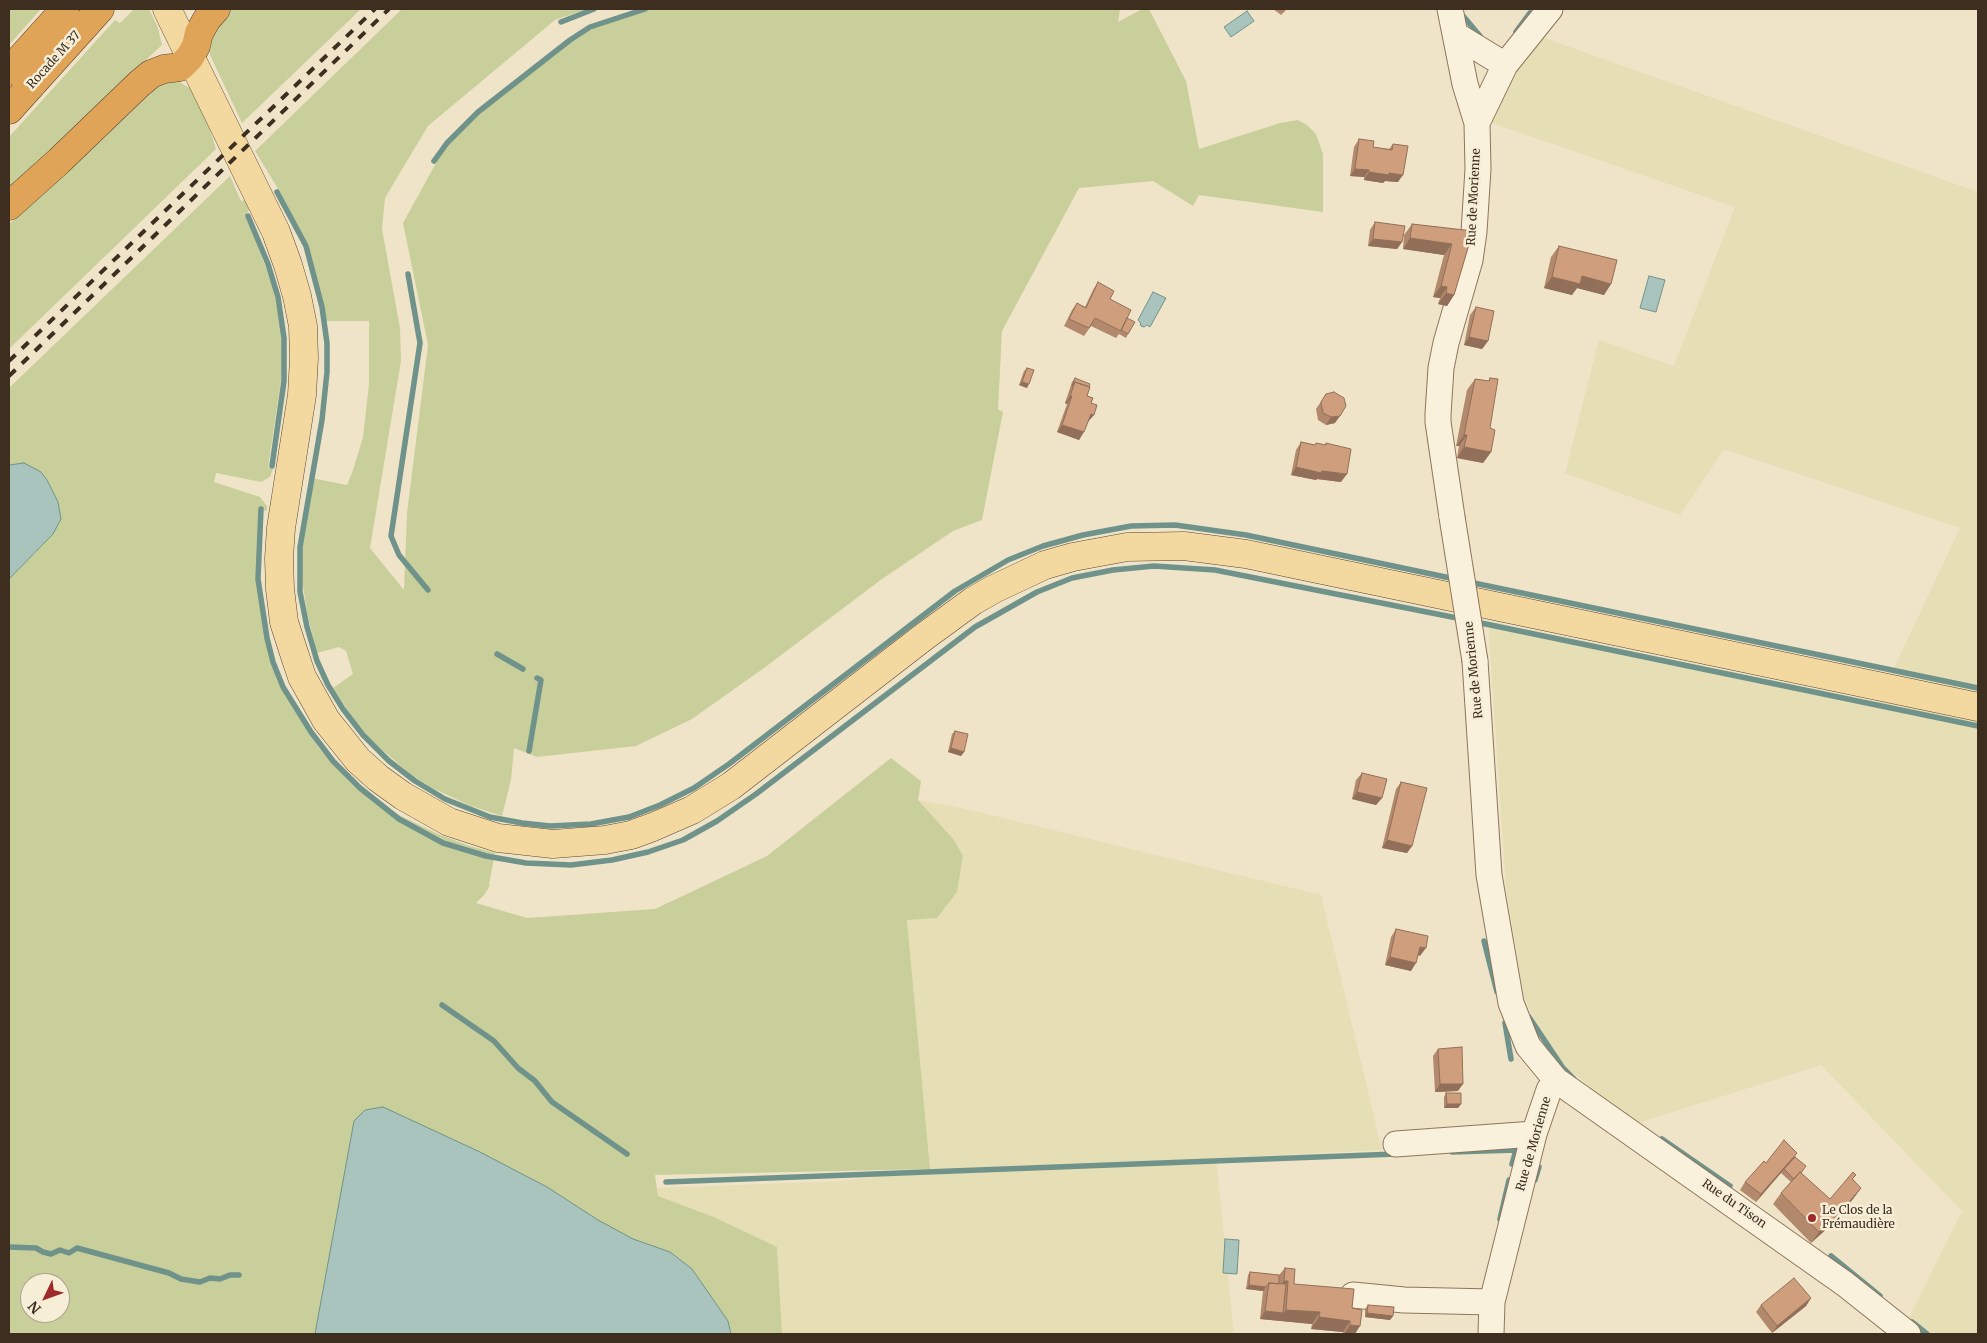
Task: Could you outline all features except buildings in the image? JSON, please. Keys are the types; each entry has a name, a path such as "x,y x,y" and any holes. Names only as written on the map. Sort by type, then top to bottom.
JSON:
{"highway":[{"path":"9,71 65,9"},
{"name":"Rocade M 37","path":"9,110 100,9"},
{"path":"9,206 59,162 145,79 164,69 180,67 190,57 196,46 199,33 207,19 216,9"}],"main road":[{"path":"167,9 276,232 297,296 303,326 302,395 281,528 279,558 284,622 293,650 302,676 322,713 340,740 358,760 378,778 403,796 448,822 498,838 553,844 606,840 630,835 666,822 692,810 731,786 932,631 987,593 1045,565 1073,557 1127,547 1184,546 1246,554 1978,707"}],"street":[{"path":"1450,9 1465,84 1477,123"},
{"name":"Rue de Morienne","path":"1491,1334 1492,1302 1534,1134 1549,1090 1556,1080 1528,1046 1511,1003 1489,875 1475,661 1438,422 1446,343 1470,260 1474,232 1478,169 1477,123 1505,65 1550,9"},
{"path":"1456,35 1505,65"},
{"name":"Rue du Tison","path":"1556,1080 1845,1284 1908,1334"},
{"path":"1396,1144 1534,1134"},
{"path":"1353,1295 1404,1300 1492,1302"}],"shaded area":[{"path":"1536,35 1978,192 1978,1334 1922,1334 1907,1322 1962,1211 1821,1065 1632,1125 1550,1052 1524,997 1506,888 1488,621 1878,702 1960,528 1724,449 1680,515 1565,473 1599,340 1674,366 1735,207 1492,123 1507,71"},
{"path":"918,800 962,808 1321,895 1382,1150 1216,1158 1234,1334 782,1334 777,1247 714,1217 658,1196 657,1188 842,1181 930,1169 907,920 954,840"}],"green space":[{"path":"9,9 41,9 9,45"},
{"path":"134,9 149,9 158,28 162,45 146,60 149,64 9,199 9,137 115,20 120,23"},
{"path":"231,9 361,9 242,123 210,55 209,46 215,26"},
{"path":"402,9 587,9 555,20 428,126 385,198 382,229 400,328 401,361 370,548 404,590 407,513 428,345 403,223 447,143 505,88 590,27 645,9 1120,9 1118,22 1142,9 1149,9 1186,81 1199,149 1280,123 1298,120 1307,125 1316,134 1323,154 1323,212 1199,195 1193,206 1153,181 1079,188 1002,331 998,409 1003,412 982,520 953,531 882,579 764,668 692,719 636,746 537,757 514,748 511,780 502,816 471,806 430,787 411,775 368,737 333,688 353,674 346,651 339,647 317,653 307,613 302,579 302,544 312,478 347,485 363,437 369,384 369,321 324,321 306,246 280,192 255,151"},
{"path":"162,80 178,81 191,89 207,120 216,149 9,349 9,224 88,153 152,88 163,84"},
{"path":"230,176 241,201 245,200 249,210 246,215 273,287 281,329 282,373 268,468 273,469 270,477 261,482 216,473 214,482 260,497 267,506 267,511 261,510 258,579 260,606 273,662 283,687 304,726 319,748 352,784 376,804 438,834 495,853 490,885 485,894 476,903 527,918 655,909 767,856 891,758 921,781 918,800 954,840 963,856 957,892 937,918 907,920 930,1169 655,1175 658,1196 714,1217 777,1247 782,1334 9,1334 9,579 53,534 53,491 41,472 9,465 9,388"}],"water":[{"path":"1247,11 1254,21 1231,37 1224,27"},
{"path":"1649,276 1665,280 1656,312 1640,308"},
{"path":"1153,292 1166,298 1150,327 1147,325 1144,327 1141,326 1138,320"},
{"path":"24,463 41,472 47,480 58,502 61,519 53,534 9,579 9,465"},
{"path":"383,1107 480,1152 547,1187 598,1220 633,1239 670,1252 692,1269 728,1321 731,1334 315,1334 354,1121 365,1110"},
{"path":"1225,1239 1239,1240 1237,1274 1223,1273"}],"waterway":[{"path":"561,22 594,9"},
{"path":"434,161 447,143 478,112 570,40 590,27 645,9"},
{"path":"1516,32 1530,13"},
{"path":"1464,17 1480,36"},
{"path":"277,192 306,246 322,307 327,343 327,372 322,420 300,547 300,592 307,627 317,661 328,685 343,709 363,735 389,761 415,781 445,799 490,817 550,826 591,824 629,817 660,805 694,788 729,764 955,591 1008,560 1043,546 1083,535 1131,526 1175,525 1246,535 1455,579"},
{"path":"248,216 268,264 278,297 284,338 284,381 272,466"},
{"path":"408,274 420,343 391,536 399,555 428,590"},
{"path":"261,509 258,579 267,638 273,662 283,687 311,732 333,761 360,788 399,819 443,843 486,856 526,863 571,865 612,860 648,852 683,840 717,821 756,794 975,627 1037,592 1072,578 1113,570 1154,566 1215,570 1462,619"},
{"path":"1469,582 1978,688"},
{"path":"1476,622 1978,726"},
{"path":"497,654 523,669"},
{"path":"529,751 541,680 537,678"},
{"path":"1484,941 1497,992"},
{"path":"442,1005 494,1041 518,1068 535,1081 552,1102 627,1154"},
{"path":"1529,1017 1563,1068"},
{"path":"1505,1023 1511,1059"},
{"path":"1561,1069 1563,1068 1574,1079"},
{"path":"1662,1139 1730,1186"},
{"path":"1452,1152 1516,1150 1512,1164"},
{"path":"666,1182 1396,1154"},
{"path":"1535,1180 1539,1167"},
{"path":"1500,1219 1509,1180"},
{"path":"9,1247 36,1248 51,1254 60,1250 69,1253 77,1248 169,1273 181,1279 200,1282 210,1278 220,1279 230,1275 239,1275"},
{"path":"1831,1256 1880,1296"},
{"path":"1912,1322 1927,1334"}],"railway":[{"path":"9,361 375,9"},
{"path":"9,376 389,9"}],"place":[{"name":"Le Clos de la Frémaudière","path":"1812,1218"}]}
